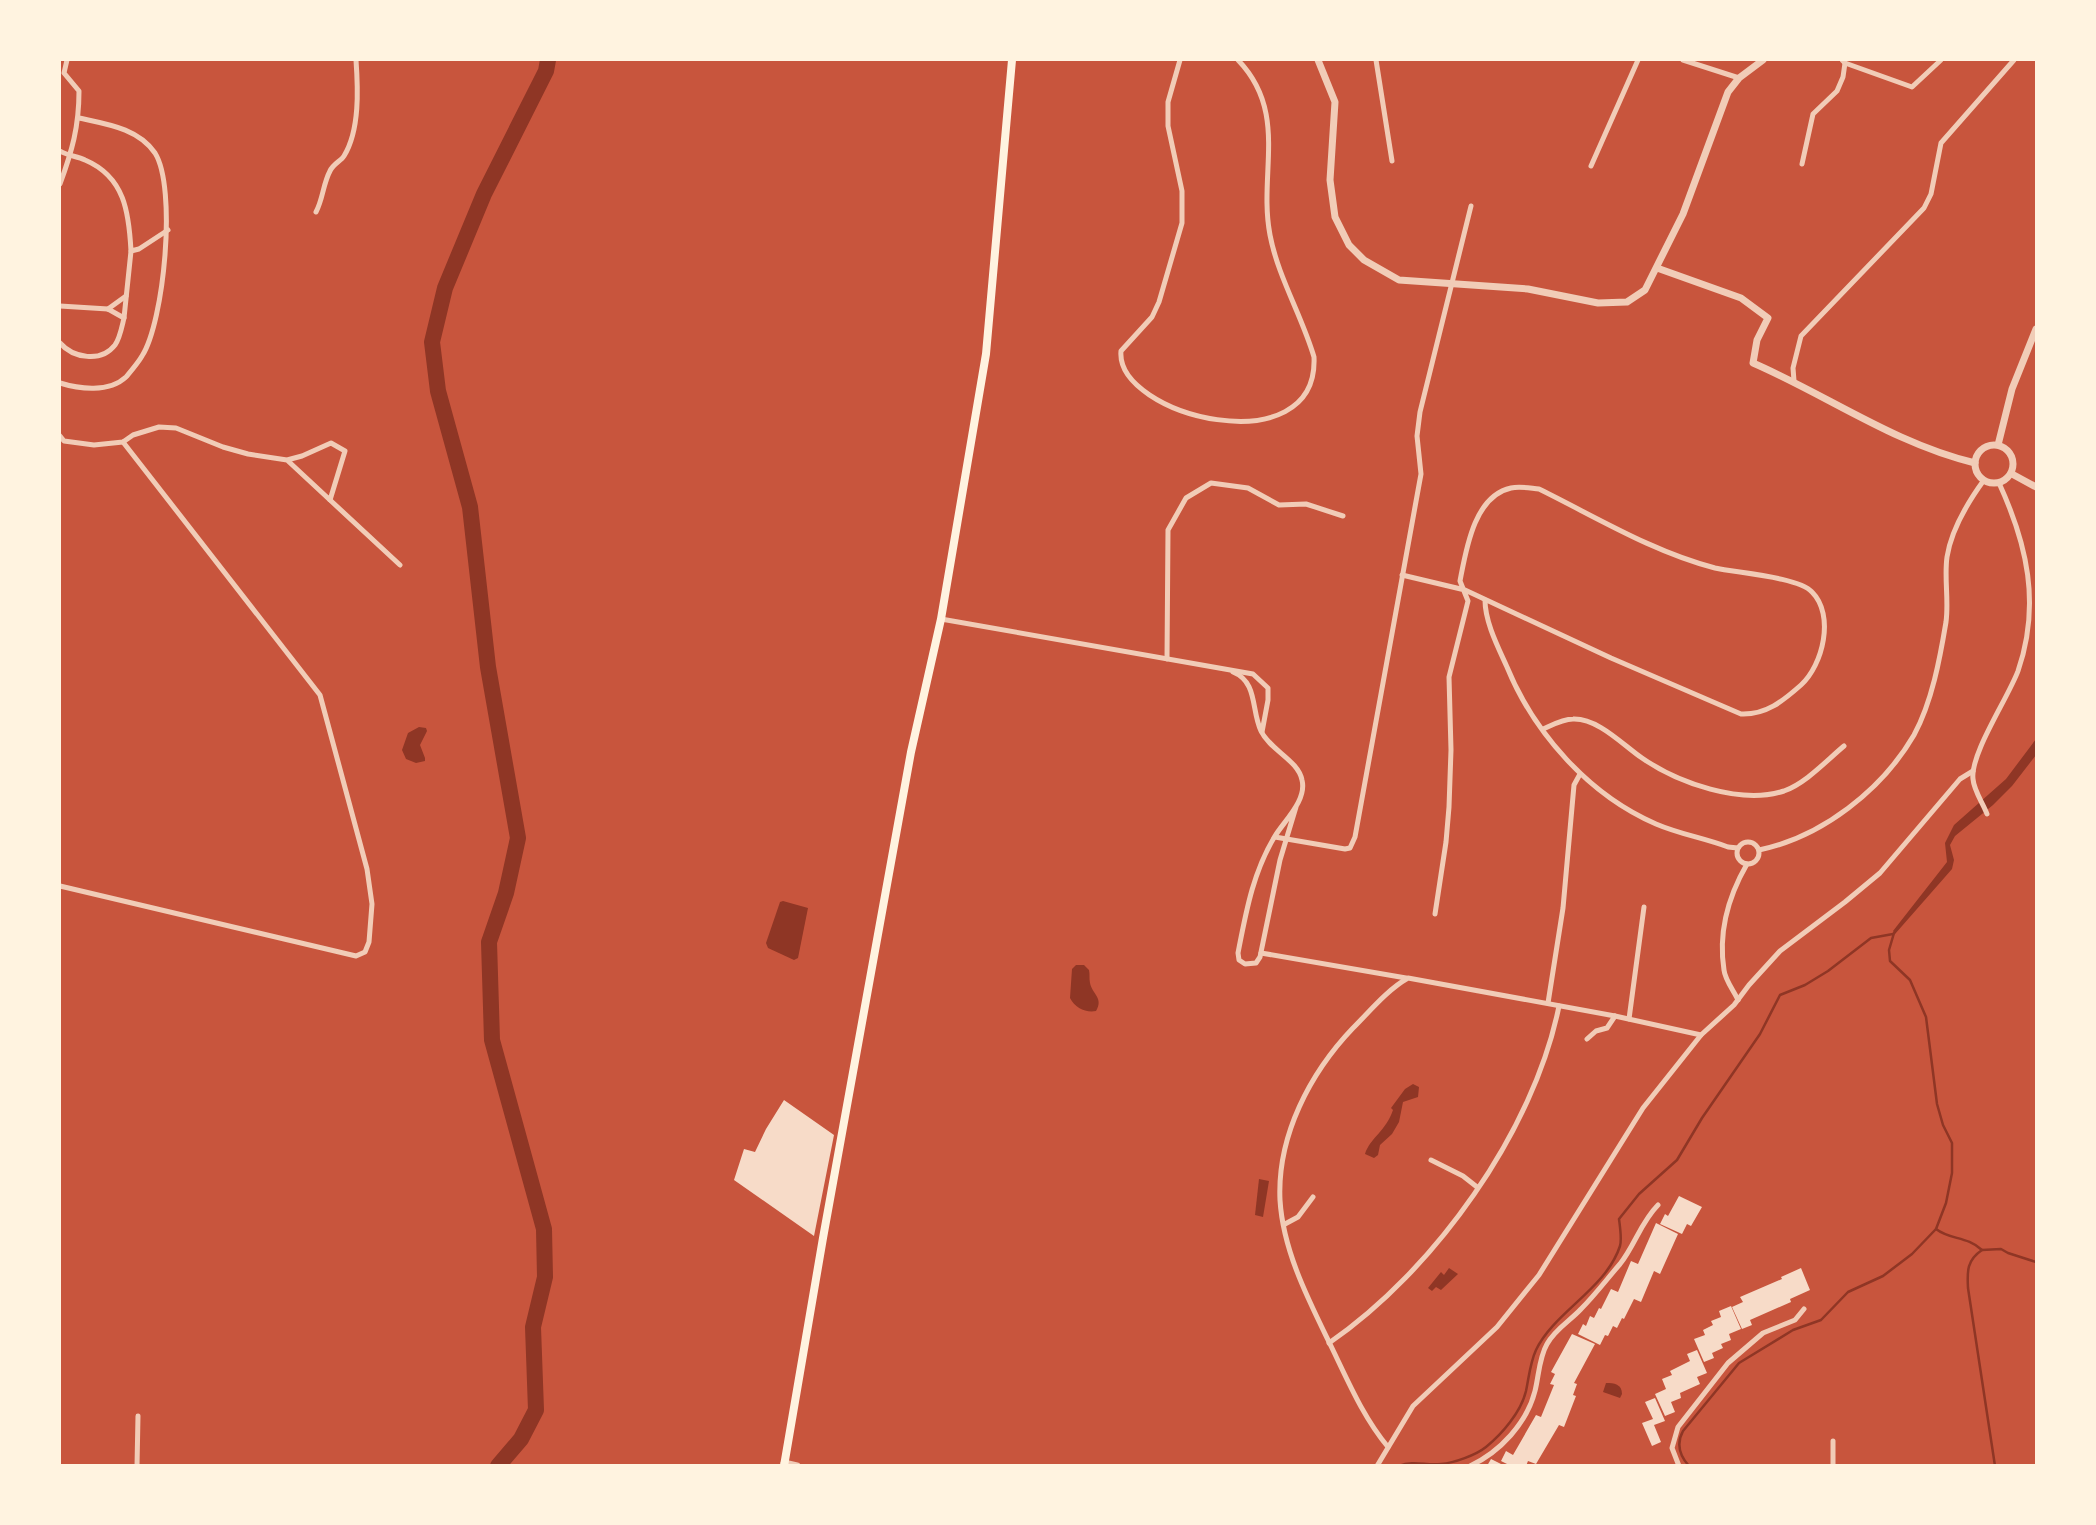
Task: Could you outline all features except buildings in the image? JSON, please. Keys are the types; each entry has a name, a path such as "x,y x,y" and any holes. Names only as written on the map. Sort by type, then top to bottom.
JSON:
{"main road":[{"path":"784,1464 822,1238 911,752 941,619 986,354 1013,60"}],"street":[{"path":"60,184 70,157 79,118 79,91 62,70 67,60"},
{"path":"316,212 330,172 344,158 355,124 358,89 356,60"},
{"path":"1180,60 1168,102 1168,126 1182,191 1182,223 1156,309 1141,331 1121,351 1120,358 1136,386 1170,407 1200,416 1236,422 1258,422 1276,417 1299,401 1311,381 1314,357 1270,237 1267,216 1270,130 1264,103 1255,81 1238,60"},
{"path":"1318,60 1335,102 1330,180 1335,217 1349,245 1364,261 1399,280 1528,289 1598,303 1628,302 1645,290 1702,167 1728,92 1739,78 1763,60"},
{"path":"1376,60 1392,161"},
{"path":"1591,166 1638,60"},
{"path":"1684,60 1739,78"},
{"path":"1802,164 1813,114 1837,91 1843,77 1843,61 1912,87 1941,60"},
{"path":"1794,381 1793,368 1801,336 1924,208 1931,194 1941,143 2014,60"},
{"path":"60,383 86,388 106,387 124,379 144,355 155,317 168,230 167,195 163,172 155,154 147,144 123,128 79,118"},
{"path":"60,151 70,157 85,159 109,176 122,195 130,216 131,251 124,318 116,344 105,353 85,357 70,353 60,343"},
{"path":"1275,837 1350,848 1355,837 1421,474 1417,436 1420,412 1471,206"},
{"path":"131,251 139,249 168,230"},
{"path":"1657,268 1741,298 1768,318 1757,340 1753,363 1794,381 1869,423 1952,457 1975,463"},
{"path":"108,309 127,296"},
{"path":"60,306 108,309 124,318"},
{"path":"1998,445 2012,389 2036,329"},
{"path":"60,436 64,441 94,445 123,442 159,427 176,428 223,447 287,460 302,457 331,443 345,452 330,500"},
{"path":"60,886 356,956 365,952 369,942 372,904 368,869 320,695 198,542 123,442"},
{"path":"1998,445 2011,454 2014,466 2012,474 1999,483 1984,481 1978,474 1976,456 1984,447 1998,445"},
{"path":"287,460 400,565"},
{"path":"2012,474 2036,487"},
{"path":"1738,848 1751,842 1759,849 1779,846 1829,823 1867,791 1914,734 1939,658 1946,618 1947,556 1973,495 1984,481"},
{"path":"1167,659 1168,530 1186,498 1211,483 1248,488 1279,505 1306,504 1343,516"},
{"path":"1987,814 1973,781 1973,771 1982,744 2019,669 2030,594 2027,562 2021,539 1999,483"},
{"path":"1402,575 1465,590 1611,658 1741,714 1767,710 1806,680 1816,666 1824,638 1824,622 1818,600 1804,586 1715,568 1670,554 1539,489 1508,489 1490,500 1477,521 1460,581 1465,590 1468,601 1449,677 1451,750 1446,842 1435,914"},
{"path":"1485,600 1485,608 1514,685 1543,729 1580,774 1613,800 1656,824 1738,848"},
{"path":"941,619 1252,674 1268,688 1262,733"},
{"path":"1233,672 1241,676 1253,692 1262,733 1302,777 1303,785 1280,860 1261,953 1256,963 1249,965 1242,962 1238,953 1251,889 1275,837 1296,807"},
{"path":"1543,729 1557,722 1574,719 1591,722 1667,773 1693,784 1755,796 1785,791 1799,783 1844,746"},
{"path":"1377,1465 1413,1406 1497,1327 1539,1275 1643,1108 1701,1035 1738,1000 1780,951 1880,873 1960,779 1973,771"},
{"path":"1548,1003 1563,908 1574,785 1580,774"},
{"path":"1738,848 1738,858 1746,864"},
{"path":"1738,1000 1724,973 1725,914 1736,883 1746,864 1757,860 1759,849"},
{"path":"1629,1019 1644,907"},
{"path":"268,946 270,936"},
{"path":"1261,953 1548,1003 1701,1035"},
{"path":"1388,1447 1370,1426 1311,1305 1290,1250 1280,1200 1284,1149 1305,1093 1318,1069 1344,1037 1398,984 1408,978"},
{"path":"1329,1343 1356,1325 1396,1287 1445,1233 1477,1187 1525,1107 1559,1006"},
{"path":"1587,1039 1596,1031 1607,1028 1615,1016"},
{"path":"1431,1160 1463,1176 1477,1187"},
{"path":"1285,1224 1298,1217 1313,1197"},
{"path":"1470,1465 1498,1449 1527,1413 1535,1393 1541,1357 1547,1343 1581,1309 1624,1258 1647,1216 1658,1205"},
{"path":"1679,1465 1672,1448 1678,1427 1728,1363 1763,1333 1795,1320 1804,1309"},
{"path":"137,1465 138,1416"},
{"path":"1833,1441 1833,1465"},
{"path":"784,1464 797,1465"}],"shaded area":[{"path":"419,727 426,728 427,731 420,745 425,761 416,763 406,759 402,750 408,733"},
{"path":"2036,739 2036,755 1993,805 1955,836 1950,845 1954,860 1952,869 1895,934 1893,931 1947,862 1945,843 1954,825 2006,779"},
{"path":"780,902 808,908 798,958 794,960 768,948 766,943"},
{"path":"1076,965 1084,965 1089,970 1091,987 1099,1003 1096,1011 1081,1009 1070,998 1072,969"},
{"path":"1413,1084 1419,1087 1418,1097 1403,1102 1399,1122 1392,1134 1380,1145 1378,1155 1374,1158 1365,1154 1390,1117 1393,1110 1391,1108 1405,1089"},
{"path":"1259,1179 1269,1181 1263,1217 1255,1215"},
{"path":"1449,1268 1458,1274 1441,1290 1436,1287 1432,1291 1428,1288 1441,1272 1444,1275"},
{"path":"1606,1383 1619,1386 1622,1391 1620,1398 1603,1392"}],"waterway":[{"path":"498,1466 521,1439 536,1410 533,1327 545,1277 544,1229 492,1040 489,942 506,893 518,838 488,667 470,507 438,391 432,342 445,288 484,194 546,71 548,60"},
{"path":"1689,1466 1680,1449 1683,1431 1739,1363 1793,1330 1821,1320 1848,1292 1883,1276 1912,1254 1936,1229 1946,1203 1952,1173 1952,1143 1937,1104 1926,1017 1910,980 1890,961 1889,950 1894,933"},
{"path":"1399,1466 1410,1463 1441,1464 1458,1460 1482,1450 1498,1436 1520,1407 1534,1355 1544,1336 1604,1275 1621,1243 1619,1219 1639,1194 1677,1160 1702,1118 1760,1034 1780,995 1805,985 1828,971 1871,938 1893,934"},
{"path":"1936,1229 1970,1242 1982,1250 2001,1249 2036,1262"},
{"path":"1982,1250 1969,1266 1968,1288 1995,1466"}]}
